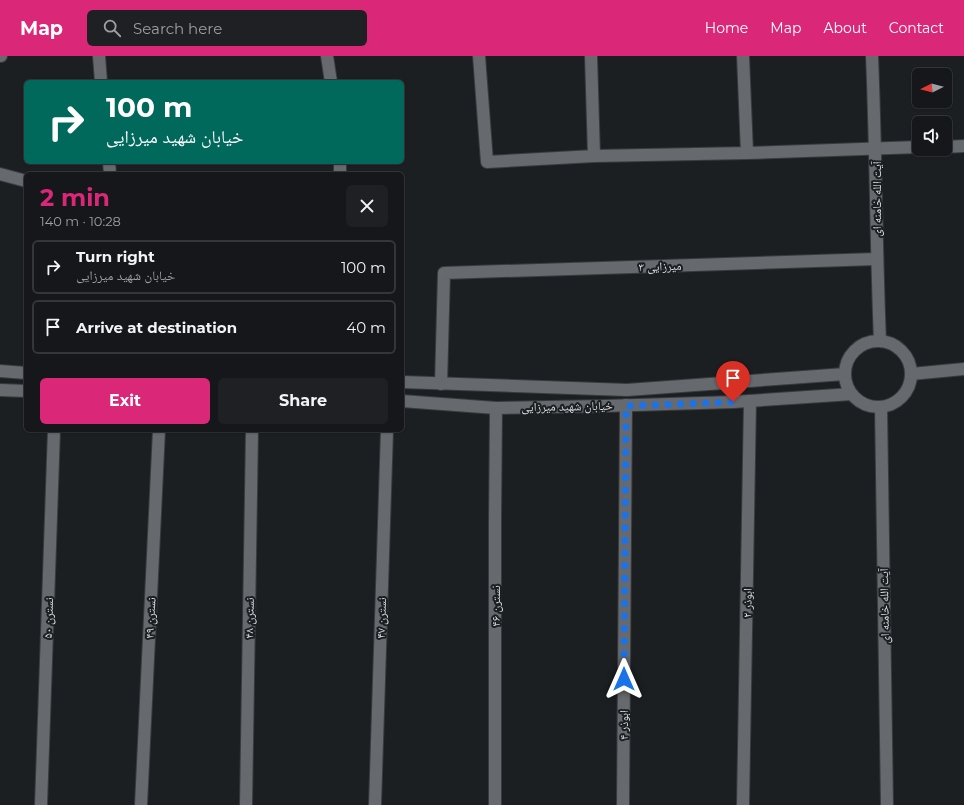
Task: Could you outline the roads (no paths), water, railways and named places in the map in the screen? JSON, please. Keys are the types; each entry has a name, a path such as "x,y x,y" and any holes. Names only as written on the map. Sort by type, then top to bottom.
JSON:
{"street":[{"path":"99,56 102,80"},
{"path":"327,56 331,80"},
{"path":"479,56 487,162 594,156 912,148"},
{"path":"591,56 594,156"},
{"path":"743,56 747,153"},
{"name":"آیت الله خامنه ای","path":"872,56 876,149 876,259 880,341"},
{"path":"952,147 964,146"},
{"path":"0,174 24,180"},
{"name":"میرزایی ۳","path":"441,384 444,273 876,259"},
{"path":"880,341 890,343 905,355 911,374 906,392 899,400 881,407 865,404 857,400 848,388 845,374 846,366 855,350 862,345 880,341"},
{"path":"911,374 964,369"},
{"path":"0,371 24,372"},
{"name":"خیابان شهید میرزایی","path":"404,382 627,390 845,374"},
{"path":"0,390 24,391"},
{"name":"خیابان شهید میرزایی","path":"404,401 496,408 626,406 750,401 852,394"},
{"name":"ابوذر ۲","path":"743,805 750,401"},
{"name":"ابوذر ۴","path":"623,805 626,406"},
{"name":"آیت الله خامنه ای","path":"881,407 887,805"},
{"name":"نسترن ۴۶","path":"495,805 496,408"},
{"name":"نسترن ۵۰","path":"41,805 54,432"},
{"name":"نسترن ۴۹","path":"141,805 159,432"},
{"name":"نسترن ۴۸","path":"246,805 252,432"},
{"name":"نسترن ۴۷","path":"375,805 387,432"}]}
